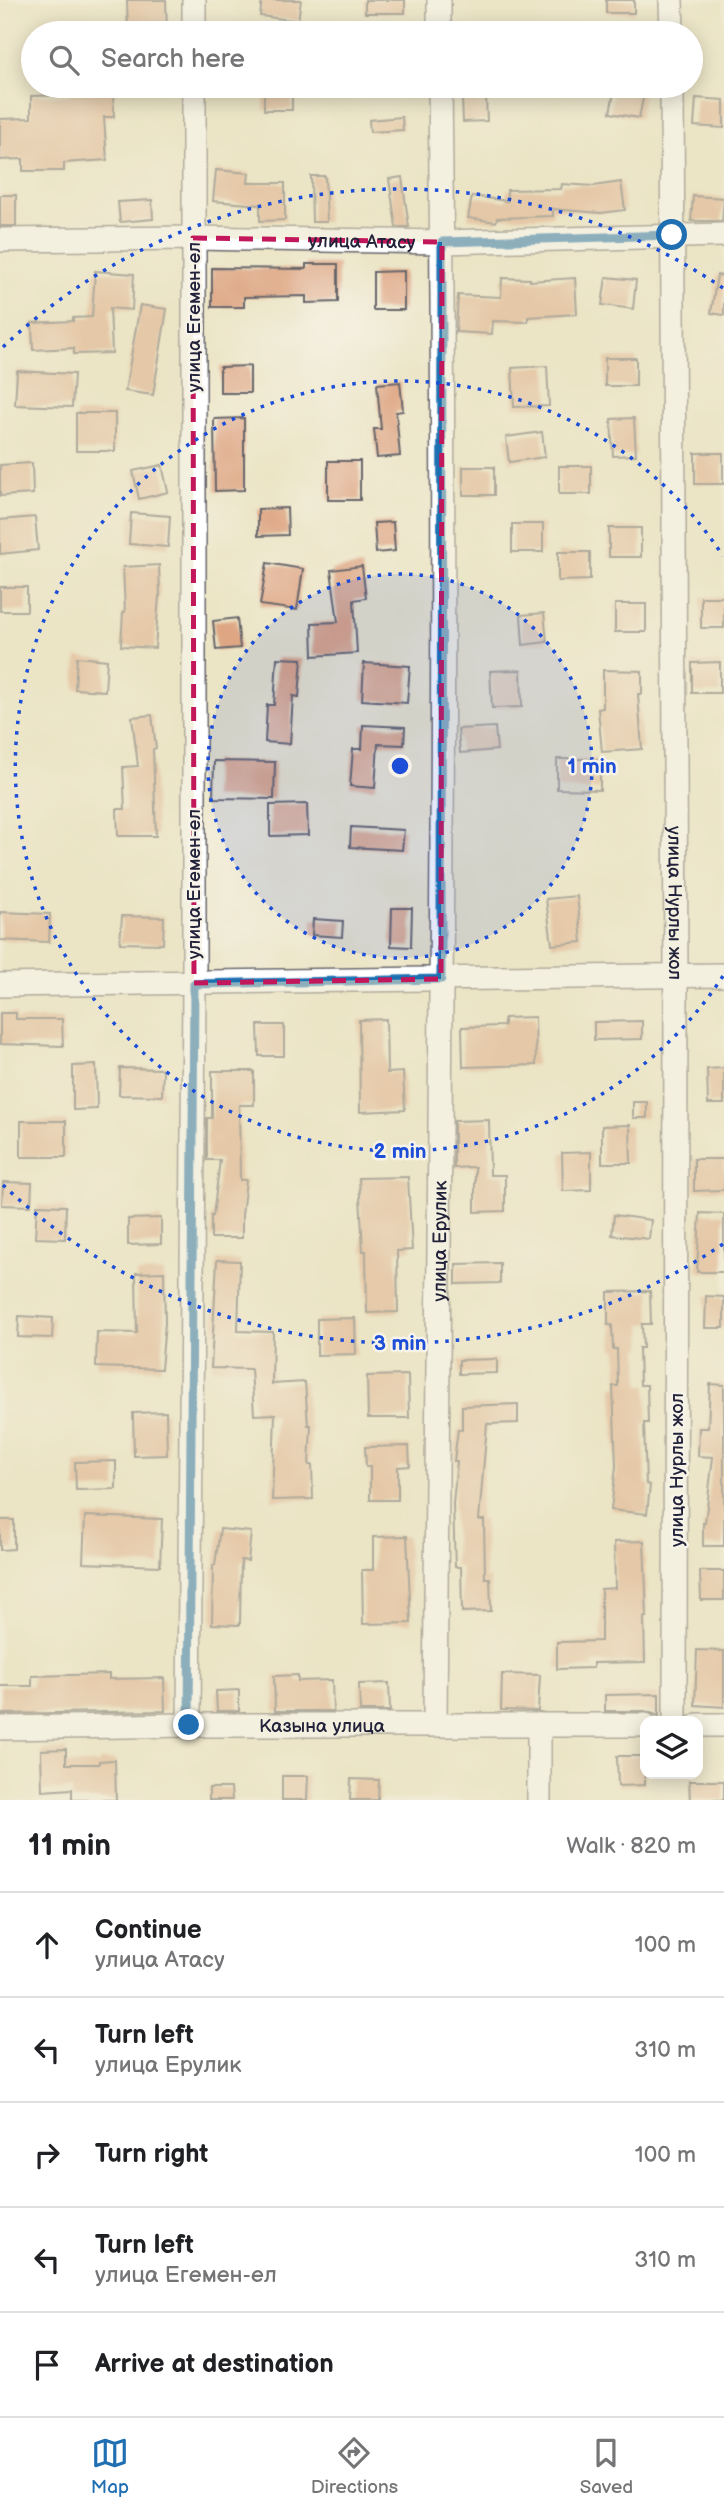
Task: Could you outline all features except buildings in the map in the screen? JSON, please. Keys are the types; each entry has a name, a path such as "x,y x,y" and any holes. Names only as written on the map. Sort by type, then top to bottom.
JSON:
{"street":[{"path":"194,0 194,21"},
{"path":"439,0 439,21"},
{"path":"671,0 671,21"},
{"name":"улица Егемен-ел","path":"189,1725 194,984 194,98"},
{"name":"улица Ерулик","path":"435,1724 441,979 440,98"},
{"name":"улица Нурлы жол","path":"672,98 676,1716"},
{"name":"улица Атасу","path":"0,240 193,238 442,242 724,235"},
{"path":"0,985 724,975"},
{"name":"Казына улица","path":"0,1728 189,1725 640,1725"},
{"path":"539,1725 539,1800"},
{"path":"703,1726 724,1726"}],"highlighted area":[{"path":"193,238 442,242 441,979 194,983"}],"route":[{"path":"189,1725 194,984 441,979 442,242 672,235"}]}
